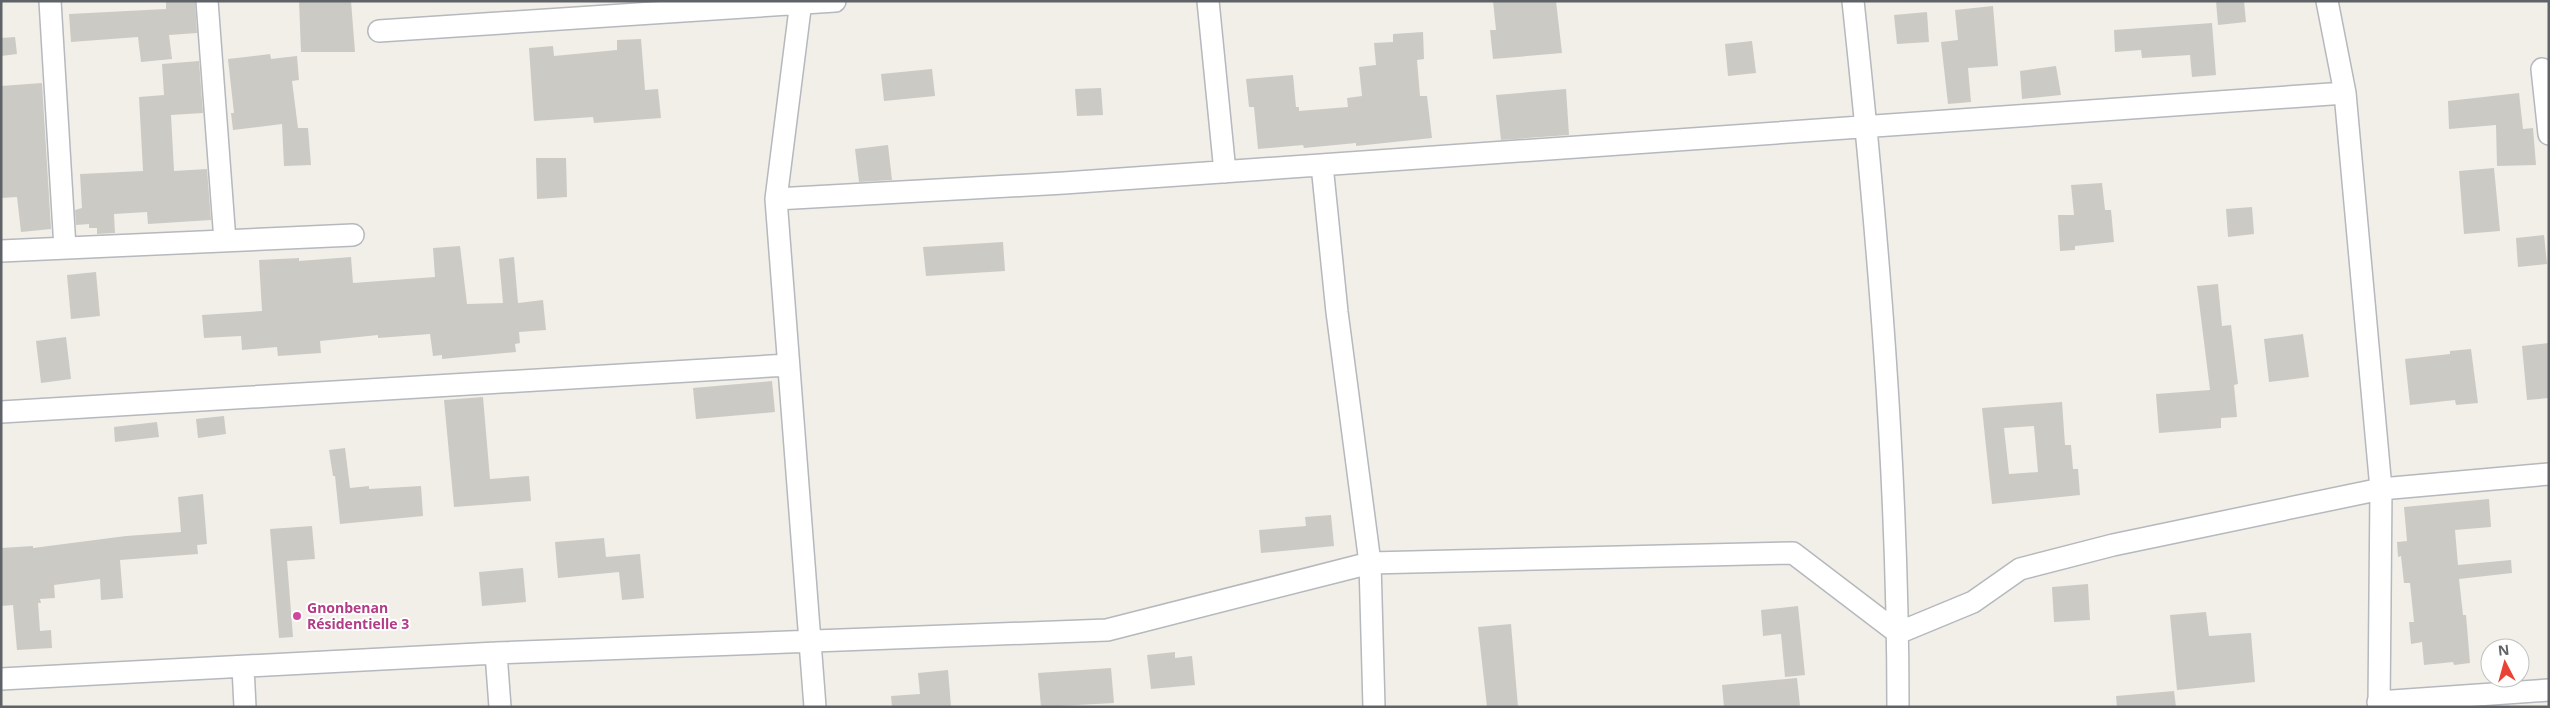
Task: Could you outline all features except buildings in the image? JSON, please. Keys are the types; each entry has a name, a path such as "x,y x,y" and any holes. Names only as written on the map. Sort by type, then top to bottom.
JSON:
{"street":[{"path":"50,1 65,248"},
{"path":"207,1 225,241"},
{"path":"379,31 835,1"},
{"path":"1208,1 1225,172"},
{"path":"1853,1 1866,125 1883,332 1898,633 1898,707"},
{"path":"2327,1 2345,93 2380,489 2379,704 2549,690"},
{"path":"802,3 776,199 815,707"},
{"path":"2542,69 2549,134"},
{"path":"776,199 1225,172 1866,125 2345,93"},
{"path":"1322,165 1337,312 1370,563 1374,707"},
{"path":"1,251 352,235"},
{"path":"1,412 788,365"},
{"path":"1898,633 1974,602 2020,569 2113,545 2380,489 2549,474"},
{"path":"1,679 496,653 1107,630 1370,563 1793,553 1898,633"},
{"path":"496,653 500,707"},
{"path":"243,666 245,707"}],"place":[{"name":"Gnonbenan Résidentielle 3","path":"297,616"}]}
